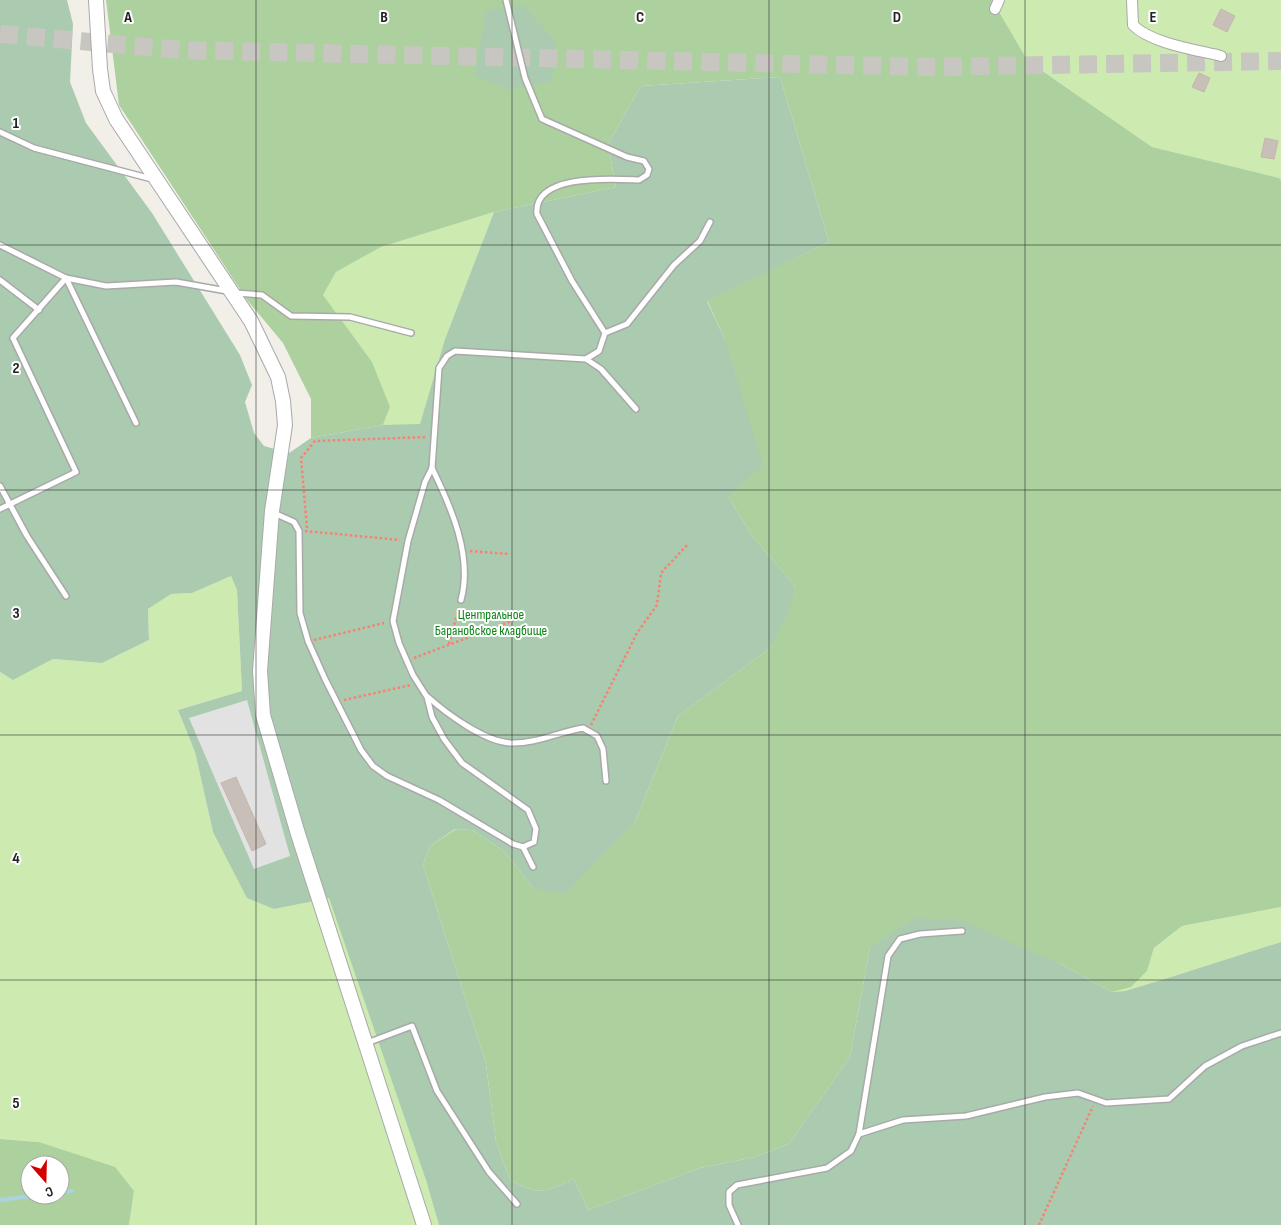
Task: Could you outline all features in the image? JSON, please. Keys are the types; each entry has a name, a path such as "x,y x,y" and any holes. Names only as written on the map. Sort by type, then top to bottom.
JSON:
{"street":[{"path":"96,0 100,69 104,91 116,119 160,181 232,292 265,348 278,377 284,401 285,425 272,511 260,671 263,715 365,1044 424,1225"},
{"path":"1132,0 1133,25 1137,29 1155,38 1221,56"}],"lane":[{"path":"506,0 525,78 542,119 627,157 644,161 649,168 647,175 639,180 573,181 552,188 542,194 536,207 536,214 572,281 605,333"},
{"path":"0,132 34,148 160,181"},
{"path":"586,359 599,351 605,333 627,324 674,265 700,241 710,222"},
{"path":"0,245 66,278 106,286 176,282 232,292 262,295 291,316 350,317 411,333"},
{"path":"0,509 76,472 13,338 66,278"},
{"path":"66,278 136,423"},
{"path":"0,280 38,310"},
{"path":"606,781 603,749 597,736 582,728 540,739 510,743 488,737 446,713 427,697 418,683 399,643 393,620 408,541 425,482 432,468 438,368 446,356 455,351 586,359 601,369 636,409"},
{"path":"432,468 463,550 466,573 461,600"},
{"path":"0,486 27,536 66,596"},
{"path":"272,511 294,522 299,531 300,613 308,641 336,702 361,750 373,766 387,776 438,800 513,844 523,847 534,842 536,829 528,810 462,763 444,739 432,717 427,697"},
{"path":"523,847 533,867"},
{"path":"738,1225 729,1205 729,1192 737,1185 828,1168 851,1151 860,1134 888,956 900,939 920,934 962,931"},
{"path":"365,1044 412,1026 437,1091 489,1172 517,1204"},
{"path":"860,1134 903,1120 966,1116 1045,1097 1078,1093 1106,1102 1169,1099 1205,1066 1242,1046 1281,1032"}],"path":[{"path":"308,532 301,458 315,441 435,436"},
{"path":"299,531 408,541"},
{"path":"588,731 637,633 657,605 661,573 688,544"},
{"path":"463,550 509,554"},
{"path":"449,644 461,600"},
{"path":"407,660 522,617"},
{"path":"308,641 393,620"},
{"path":"336,702 418,683"},
{"path":"1039,1225 1096,1100"}],"green space":[{"name":"Центральное Барановское кладбище","path":"0,0 67,0 73,24 70,82 86,123 152,213 240,355 252,385 245,402 254,433 264,446 289,453 311,438 383,425 420,424 445,339 494,212 616,187 608,144 641,86 780,77 829,242 707,301 725,340 763,465 728,497 753,537 795,586 790,610 770,648 678,716 635,822 565,894 534,889 504,851 472,830 455,829 430,846 423,865 486,1064 496,1142 510,1180 528,1189 542,1191 574,1179 588,1210 700,1168 755,1157 789,1144 850,1057 870,947 915,918 963,921 1060,964 1112,992 1125,991 1281,942 1281,1225 439,1225 426,1180 329,898 274,909 247,898 213,832 195,752 178,710 242,691 237,590 231,576 192,593 171,594 148,609 149,640 102,663 53,659 13,680 0,672"},
{"path":"106,0 992,0 1028,61 1152,147 1279,178 1281,180 1281,907 1182,926 1154,948 1147,971 1131,987 1112,992 1060,964 870,947 850,1057 789,1144 755,1157 700,1168 588,1210 574,1179 542,1191 528,1189 510,1180 496,1142 486,1064 423,865 430,846 456,829 472,830 504,851 534,889 635,822 678,716 770,648 795,586 753,537 728,497 725,340 707,300 829,242 780,77 641,86 608,144 616,187 494,212 381,247 336,272 323,295 372,362 390,407 383,425 311,438 311,399 283,343 247,300 119,105"},
{"path":"992,0 1281,0 1281,180 1152,147 1028,61"},
{"path":"524,6 556,42 552,81 508,89 475,76 486,10"},
{"path":"494,212 445,339 420,425 383,425 390,407 323,295 336,272 381,247"},
{"path":"231,576 237,590 242,691 178,710 195,752 213,832 274,909 346,894 439,1225 129,1225 134,1191 70,1158 70,1155 64,1155 39,1142 0,1139 0,672 13,680 53,659 102,663 149,640 148,609 171,594 192,593"},
{"path":"1281,907 1281,942 1125,991 1112,992 1131,986 1147,971 1154,948 1182,926"},
{"path":"0,1139 39,1142 115,1167 134,1191 129,1225 0,1225"}],"shaded area":[{"path":"247,700 290,856 254,869 189,718"}],"building":[{"path":"1221,9 1235,16 1227,32 1213,25"},
{"path":"1199,73 1210,78 1204,92 1192,87"},
{"path":"1265,138 1278,141 1274,159 1261,157"},
{"path":"236,777 266,844 252,851 221,783"}],"waterway":[{"path":"0,1200 20,1198"}],"tunnel":[{"path":"0,34 181,50 931,67 1281,61"}]}
